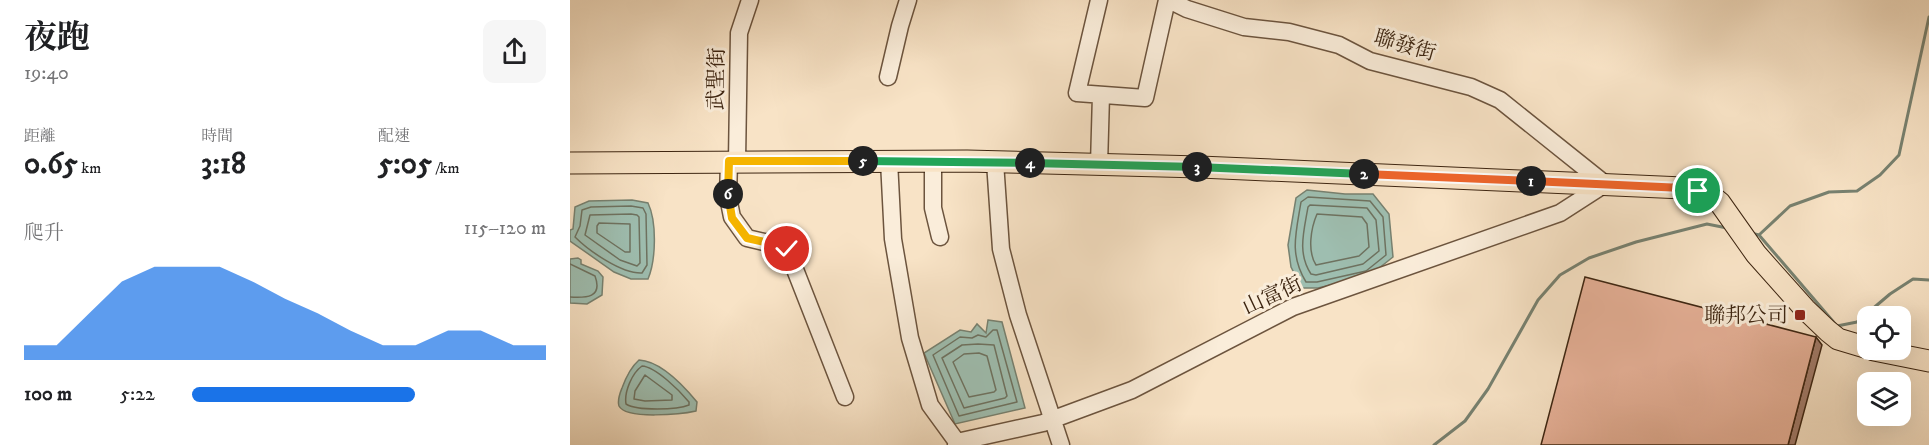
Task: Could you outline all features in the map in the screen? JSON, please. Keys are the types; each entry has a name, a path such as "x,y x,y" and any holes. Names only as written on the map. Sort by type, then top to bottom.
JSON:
{"main road":[{"path":"570,163 995,162 1200,167 1683,188 1709,194 1720,203 1756,254 1804,309 1838,339 1857,345"},
{"path":"1911,357 1929,361"}],"street":[{"name":"武聖街","path":"750,0 739,33 733,161 728,197 732,218 747,238 787,249 845,397"},
{"path":"888,77 908,0"},
{"path":"1099,0 1077,93 1145,98 1168,0"},
{"name":"聯發街","path":"1168,0 1187,9 1245,27 1289,32 1339,45 1370,61 1471,87 1500,100 1605,184"},
{"path":"1100,165 1101,95"},
{"path":"889,161 893,239 910,338 930,405 956,444"},
{"path":"933,161 933,208 940,237"},
{"path":"995,162 1001,249 1018,315 1061,445"},
{"name":"山富街","path":"956,444 1052,420 1132,390 1293,308 1560,213 1605,184"}],"water":[{"path":"1307,190 1373,194 1389,214 1393,257 1369,276 1318,288 1302,288 1291,267 1288,245 1296,198"},
{"path":"632,200 648,203 653,220 654,252 648,279 631,279 614,272 570,241 575,207 589,201"},
{"path":"578,258 581,264 598,271 603,277 602,295 587,304 570,303 570,259"},
{"path":"988,320 1002,322 1025,408 955,424 924,353 960,330 971,332 977,324 986,333"},
{"path":"639,360 647,361 663,369 678,382 697,402 696,411 643,415 624,410 619,406 618,401 625,380"}],"building":[{"path":"1585,277 1816,337 1788,445 1541,445"}],"waterway":[{"path":"1759,235 1790,206 1829,192 1857,191 1880,175 1899,155 1929,17"},
{"path":"1434,445 1465,421 1488,389 1538,300 1560,275 1589,258 1636,242 1707,224 1727,228"},
{"path":"1751,233 1759,235 1837,326 1857,322 1890,294 1913,279 1929,280"}],"place":[{"name":"聯邦公司","path":"1800,315"}],"route":[{"path":"787,249 747,238 732,218 728,197 729,161 968,161 1200,167 1683,188 1698,191"}]}
